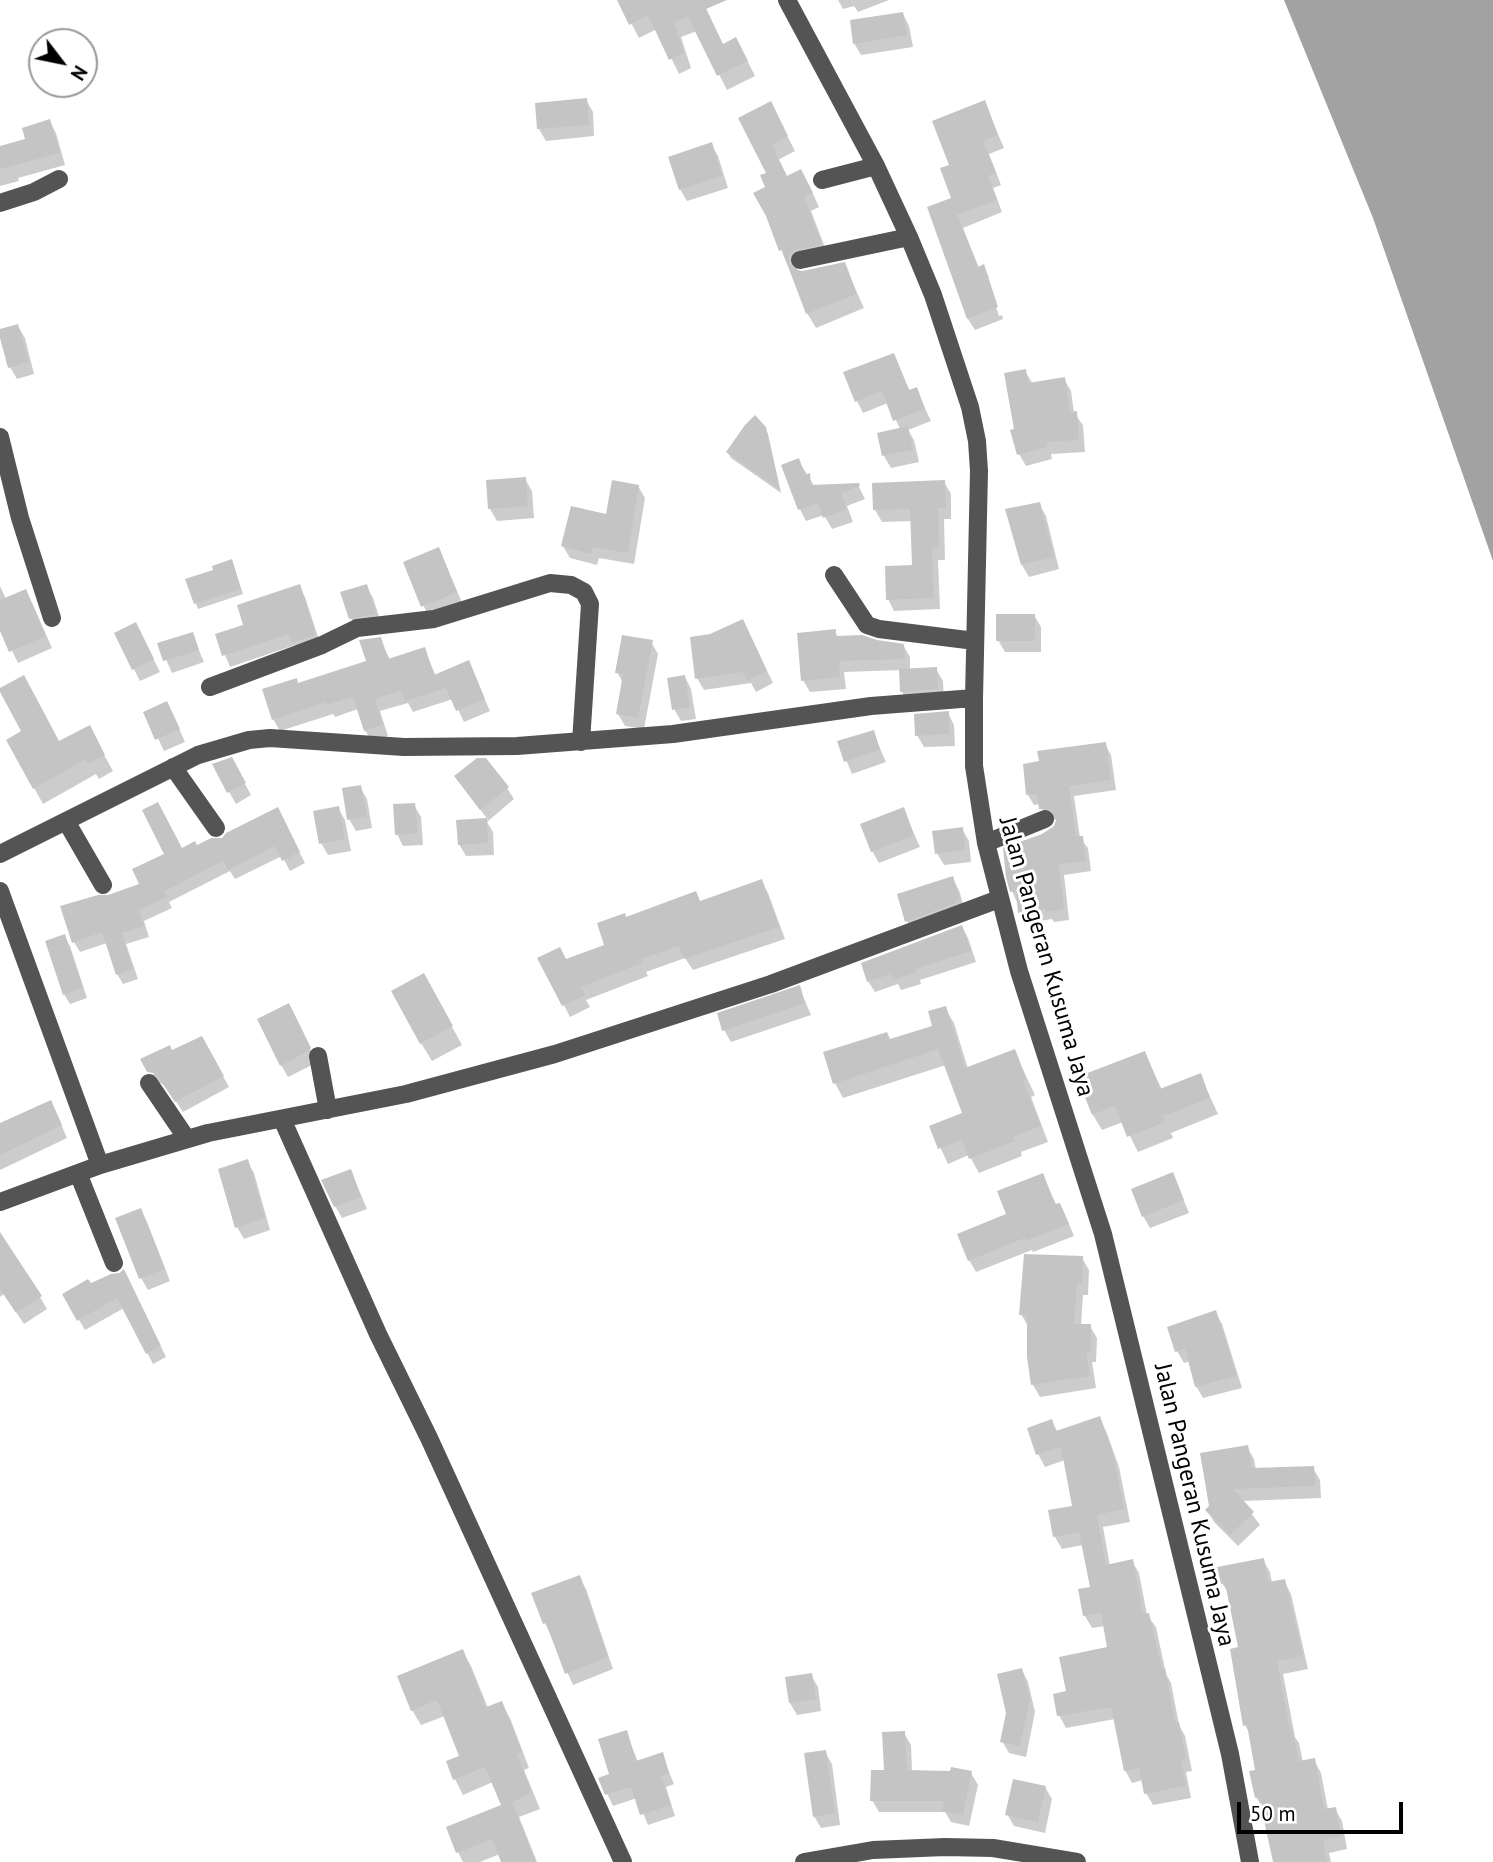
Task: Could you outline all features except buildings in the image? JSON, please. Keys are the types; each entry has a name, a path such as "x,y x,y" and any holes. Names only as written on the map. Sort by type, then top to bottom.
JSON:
{"street":[{"name":"Jalan Pangeran Kusuma Jaya","path":"787,0 876,166 909,237 933,295 970,407 979,471 974,766 986,843 1019,971 1103,1234 1230,1754 1250,1862"},
{"path":"822,180 876,166"},
{"path":"0,203 34,192 59,179"},
{"path":"800,260 909,237"},
{"path":"0,437 20,518 52,618"},
{"path":"834,575 867,625 879,629 975,641"},
{"path":"210,687 322,645 357,628 434,619 550,583 571,584 584,592 590,604 581,742"},
{"path":"0,854 173,767 226,745 270,738 452,748 581,742 673,734 871,706 974,698"},
{"path":"173,767 216,828"},
{"path":"986,843 1045,820"},
{"path":"66,821 103,885"},
{"path":"0,891 100,1164"},
{"path":"0,1202 100,1164 187,1139 406,1094 555,1054 771,984 999,899"},
{"path":"318,1056 328,1110"},
{"path":"149,1083 187,1139"},
{"path":"282,1119 623,1862"},
{"path":"78,1173 114,1263"},
{"path":"804,1862 873,1850 946,1847 993,1848 1077,1862"}],"shaded area":[{"path":"1284,0 1493,0 1493,561 1373,218"}]}
